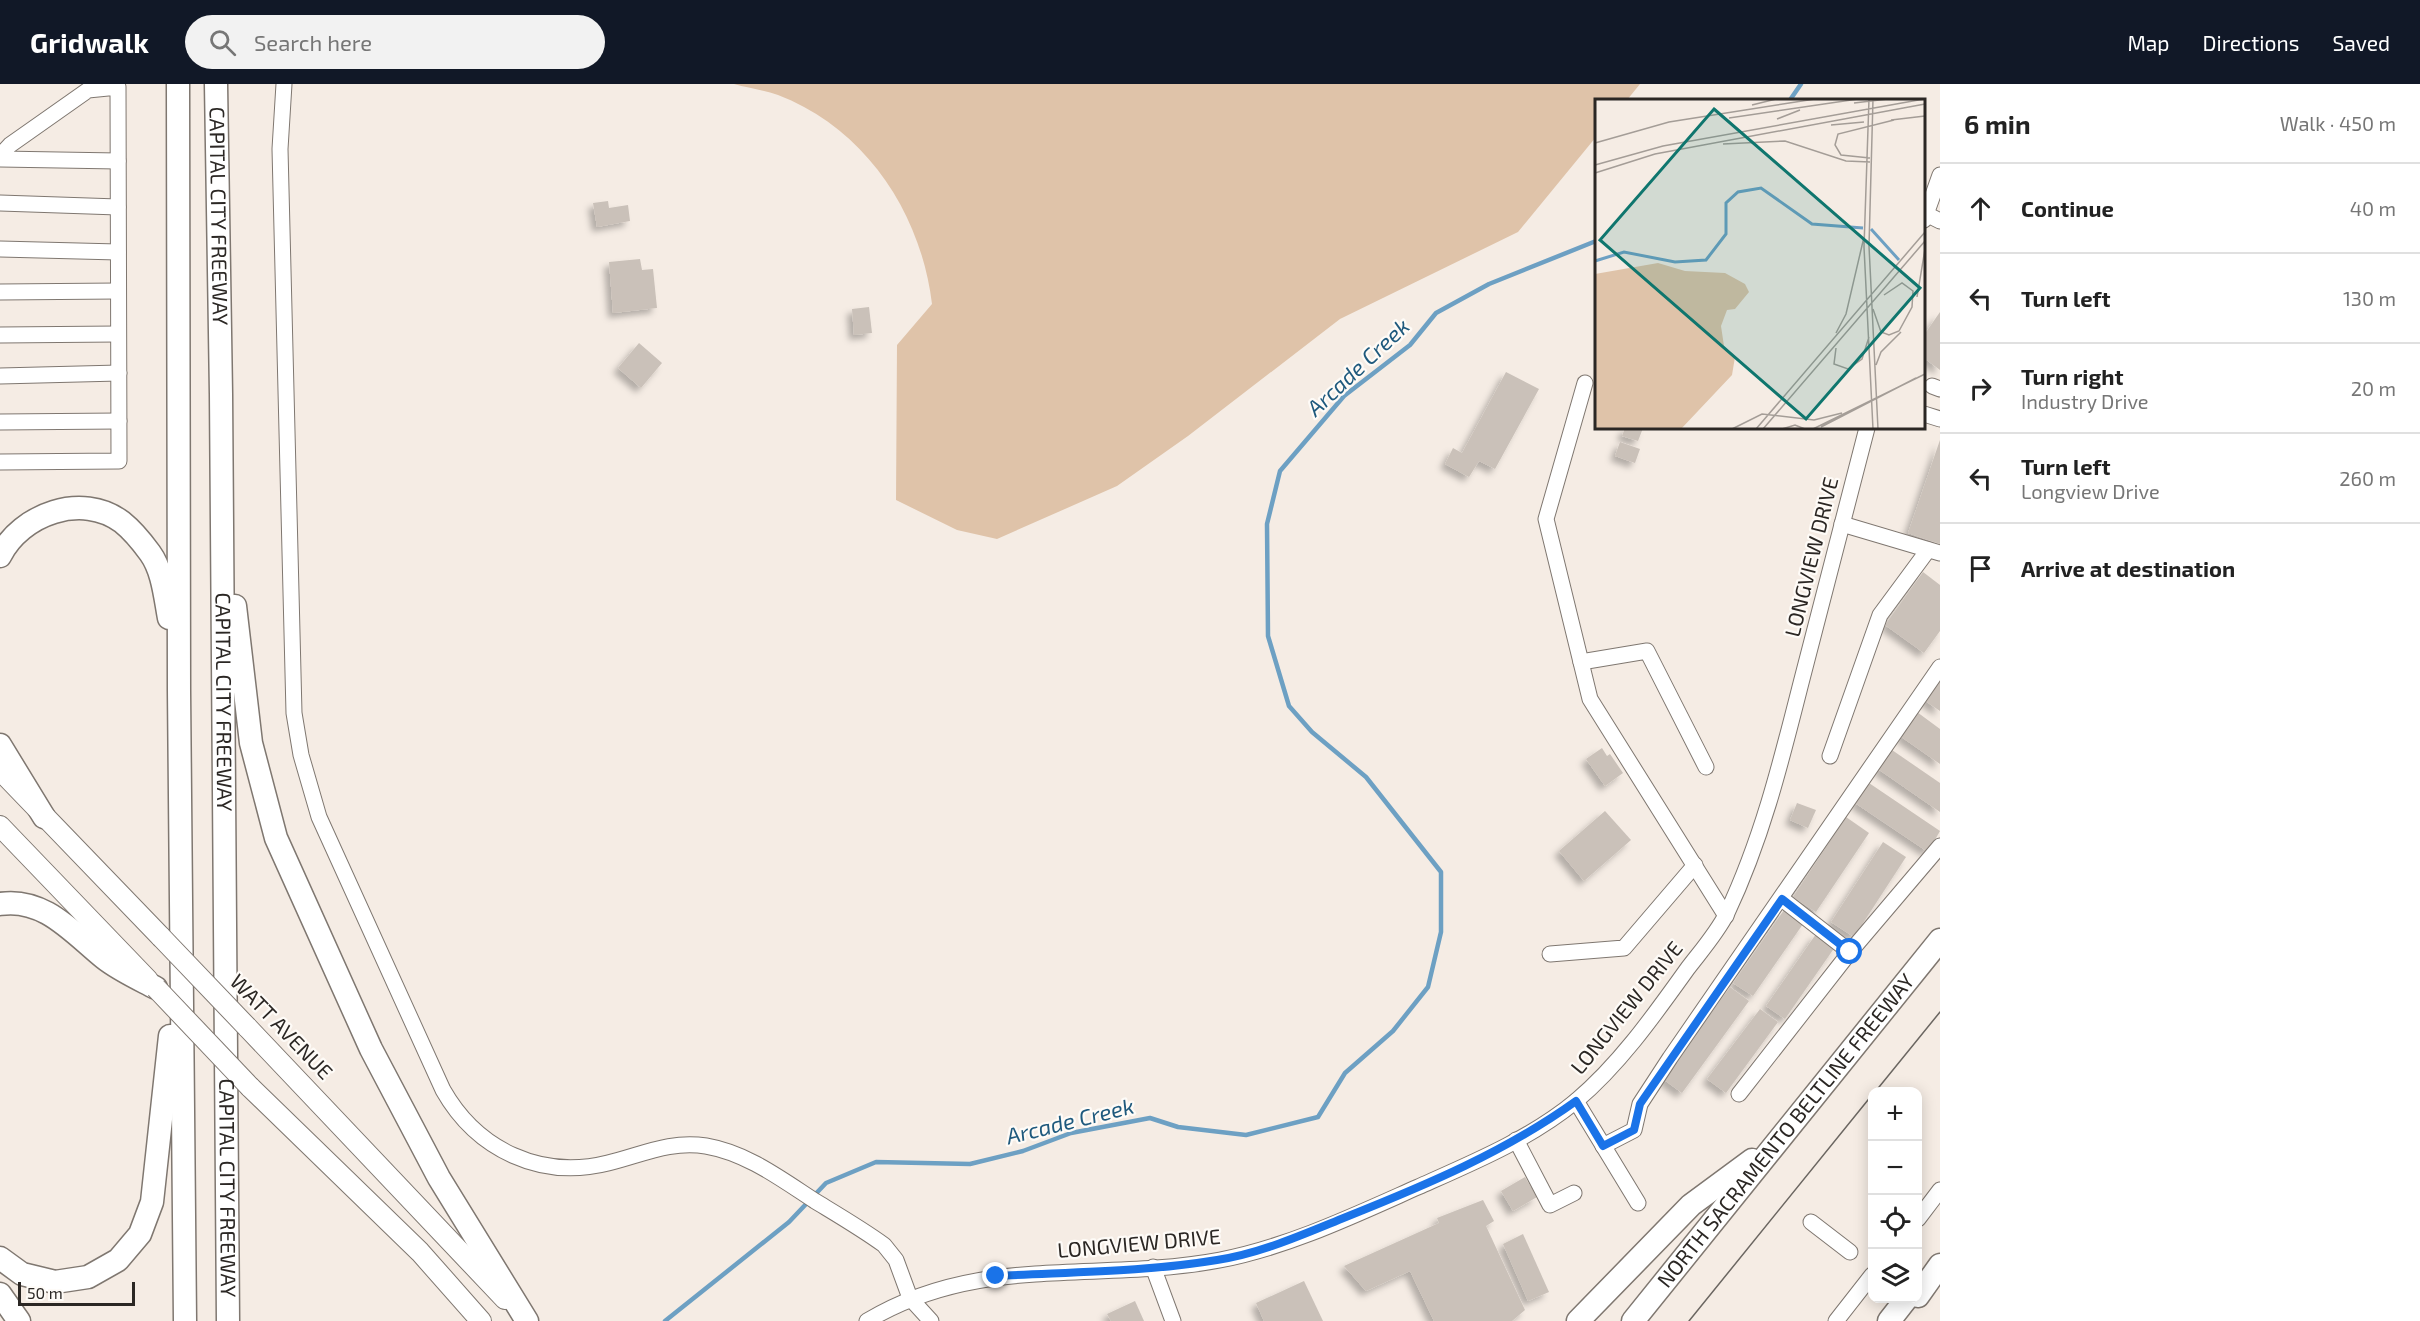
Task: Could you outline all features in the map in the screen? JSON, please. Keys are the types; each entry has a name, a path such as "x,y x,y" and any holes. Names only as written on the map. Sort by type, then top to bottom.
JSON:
{"highway":[{"name":"CAPITAL CITY FREEWAY","path":"178,84 179,668 171,934 185,1321"},
{"name":"CAPITAL CITY FREEWAY","path":"216,84 228,1321"},
{"path":"221,485 250,743 276,838 371,1049 439,1178 526,1321"},
{"path":"0,556 24,526 55,511 90,510 122,522 152,555 162,580 179,668"},
{"path":"0,745 44,817"},
{"path":"0,904 30,906 52,914 76,932 105,959 156,988"},
{"path":"0,1258 22,1274 55,1282 88,1277 118,1260 140,1234 152,1202 171,934"},
{"name":"NORTH SACRAMENTO BELTLINE FREEWAY","path":"1633,1321 1940,940"},
{"path":"1578,1321 1691,1205 1776,1143"},
{"path":"1922,1280 1940,1259"},
{"path":"1922,1290 1940,1265"},
{"path":"0,1294 17,1319"},
{"path":"1889,1321 1904,1303"},
{"path":"1899,1321 1912,1303"}],"main road":[{"name":"WATT AVENUE","path":"0,770 44,817 171,934 247,1027 526,1321"},
{"path":"0,826 250,1087 420,1252 481,1321"}],"street":[{"path":"284,84 280,149 291,685 301,755 324,827 443,1090 459,1115 477,1135 517,1159 555,1168 587,1167 652,1149 683,1145 728,1151 748,1159 884,1245 896,1260 910,1298 931,1321"},
{"path":"0,158 10,145 88,90 118,87 119,461 0,462"},
{"path":"0,158 118,161"},
{"path":"1940,175 1925,217 1940,221"},
{"path":"0,203 118,207"},
{"path":"0,249 118,252"},
{"path":"0,292 118,291"},
{"path":"0,335 118,334"},
{"path":"0,376 119,373"},
{"path":"1585,383 1546,519 1590,699 1726,916"},
{"path":"1925,415 1940,419"},
{"path":"0,422 119,421"},
{"name":"LONGVIEW DRIVE","path":"867,1321 910,1298 964,1281 996,1276 1153,1267 1218,1260 1283,1242 1400,1196 1516,1140 1576,1101 1635,1039 1726,916 1769,807 1867,429"},
{"path":"1830,756 1880,615 1934,551 1842,524"},
{"path":"1581,662 1647,651 1706,768"},
{"path":"1603,1146 1634,1130 1640,1104 1940,667"},
{"path":"1739,1094 1850,952 1940,846"},
{"path":"1550,954 1624,948 1695,865"},
{"path":"1782,899 1850,952"},
{"path":"1576,1101 1638,1203"},
{"path":"1516,1140 1550,1205 1574,1193"},
{"path":"1922,1213 1940,1190"},
{"path":"1811,1222 1850,1252"},
{"path":"1153,1267 1173,1321"},
{"path":"1836,1321 1868,1280"}],"shaded area":[{"path":"734,84 1640,84 1628,99 1595,99 1595,138 1518,232 1340,319 1188,436 1117,486 997,539 957,530 896,500 897,345 932,304 926,270 916,238 902,207 884,178 862,152 838,129 809,110 767,92"}],"building":[{"path":"608,201 609,208 628,205 630,221 597,227 593,203"},
{"path":"640,259 642,270 653,269 657,308 613,313 609,262"},
{"path":"869,307 872,333 854,335 852,309"},
{"path":"1940,312 1940,370 1925,359 1925,334"},
{"path":"639,343 662,363 641,388 618,368"},
{"path":"1506,372 1539,389 1495,469 1479,461 1469,477 1445,464 1453,448 1462,453"},
{"path":"1625,429 1643,429 1638,441 1622,436"},
{"path":"1940,440 1940,544 1908,533"},
{"path":"1620,442 1640,449 1635,463 1615,456"},
{"path":"1923,572 1940,585 1940,631 1924,653 1885,625"},
{"path":"1940,676 1940,711 1924,700"},
{"path":"1917,712 1940,729 1940,764 1900,736"},
{"path":"1602,748 1607,756 1610,754 1623,773 1605,786 1586,759"},
{"path":"1892,750 1940,783 1940,812 1878,769"},
{"path":"1869,783 1940,831 1928,852 1855,803"},
{"path":"1797,803 1816,810 1808,828 1790,820"},
{"path":"1605,811 1631,840 1584,881 1559,851"},
{"path":"1846,817 1869,833 1816,912 1793,897"},
{"path":"1883,842 1906,857 1854,937 1831,922"},
{"path":"1784,910 1803,924 1753,996 1733,983"},
{"path":"1816,934 1835,947 1785,1019 1766,1006"},
{"path":"1730,987 1749,1001 1682,1093 1663,1079"},
{"path":"1760,1009 1778,1022 1726,1093 1707,1079"},
{"path":"1525,1177 1537,1197 1513,1211 1501,1191"},
{"path":"1483,1200 1494,1221 1486,1226 1525,1310 1512,1321 1434,1321 1410,1271 1366,1291 1344,1266 1439,1223 1437,1218"},
{"path":"1523,1234 1549,1292 1528,1301 1503,1244"},
{"path":"1304,1281 1323,1321 1264,1321 1256,1303"},
{"path":"1135,1301 1144,1321 1111,1321 1107,1314"}],"waterway":[{"name":"Arcade Creek","path":"1791,99 1801,84"},
{"name":"Arcade Creek","path":"665,1321 789,1222 826,1183 876,1162 970,1164 1023,1151 1071,1133 1150,1118 1178,1127 1246,1135 1318,1117 1345,1073 1393,1031 1428,987 1441,932 1441,872 1366,777 1312,732 1289,706 1268,636 1267,524 1280,471 1344,396 1410,345 1436,313 1489,284 1595,241"}],"tram line":[{"path":"1879,1087 1940,1012"},
{"path":"1689,1321 1868,1100"}],"route":[{"path":"996,1276 1178,1265 1251,1253 1400,1196 1466,1166 1538,1127 1576,1101 1603,1146 1634,1130 1640,1104 1782,899 1850,952"}]}
